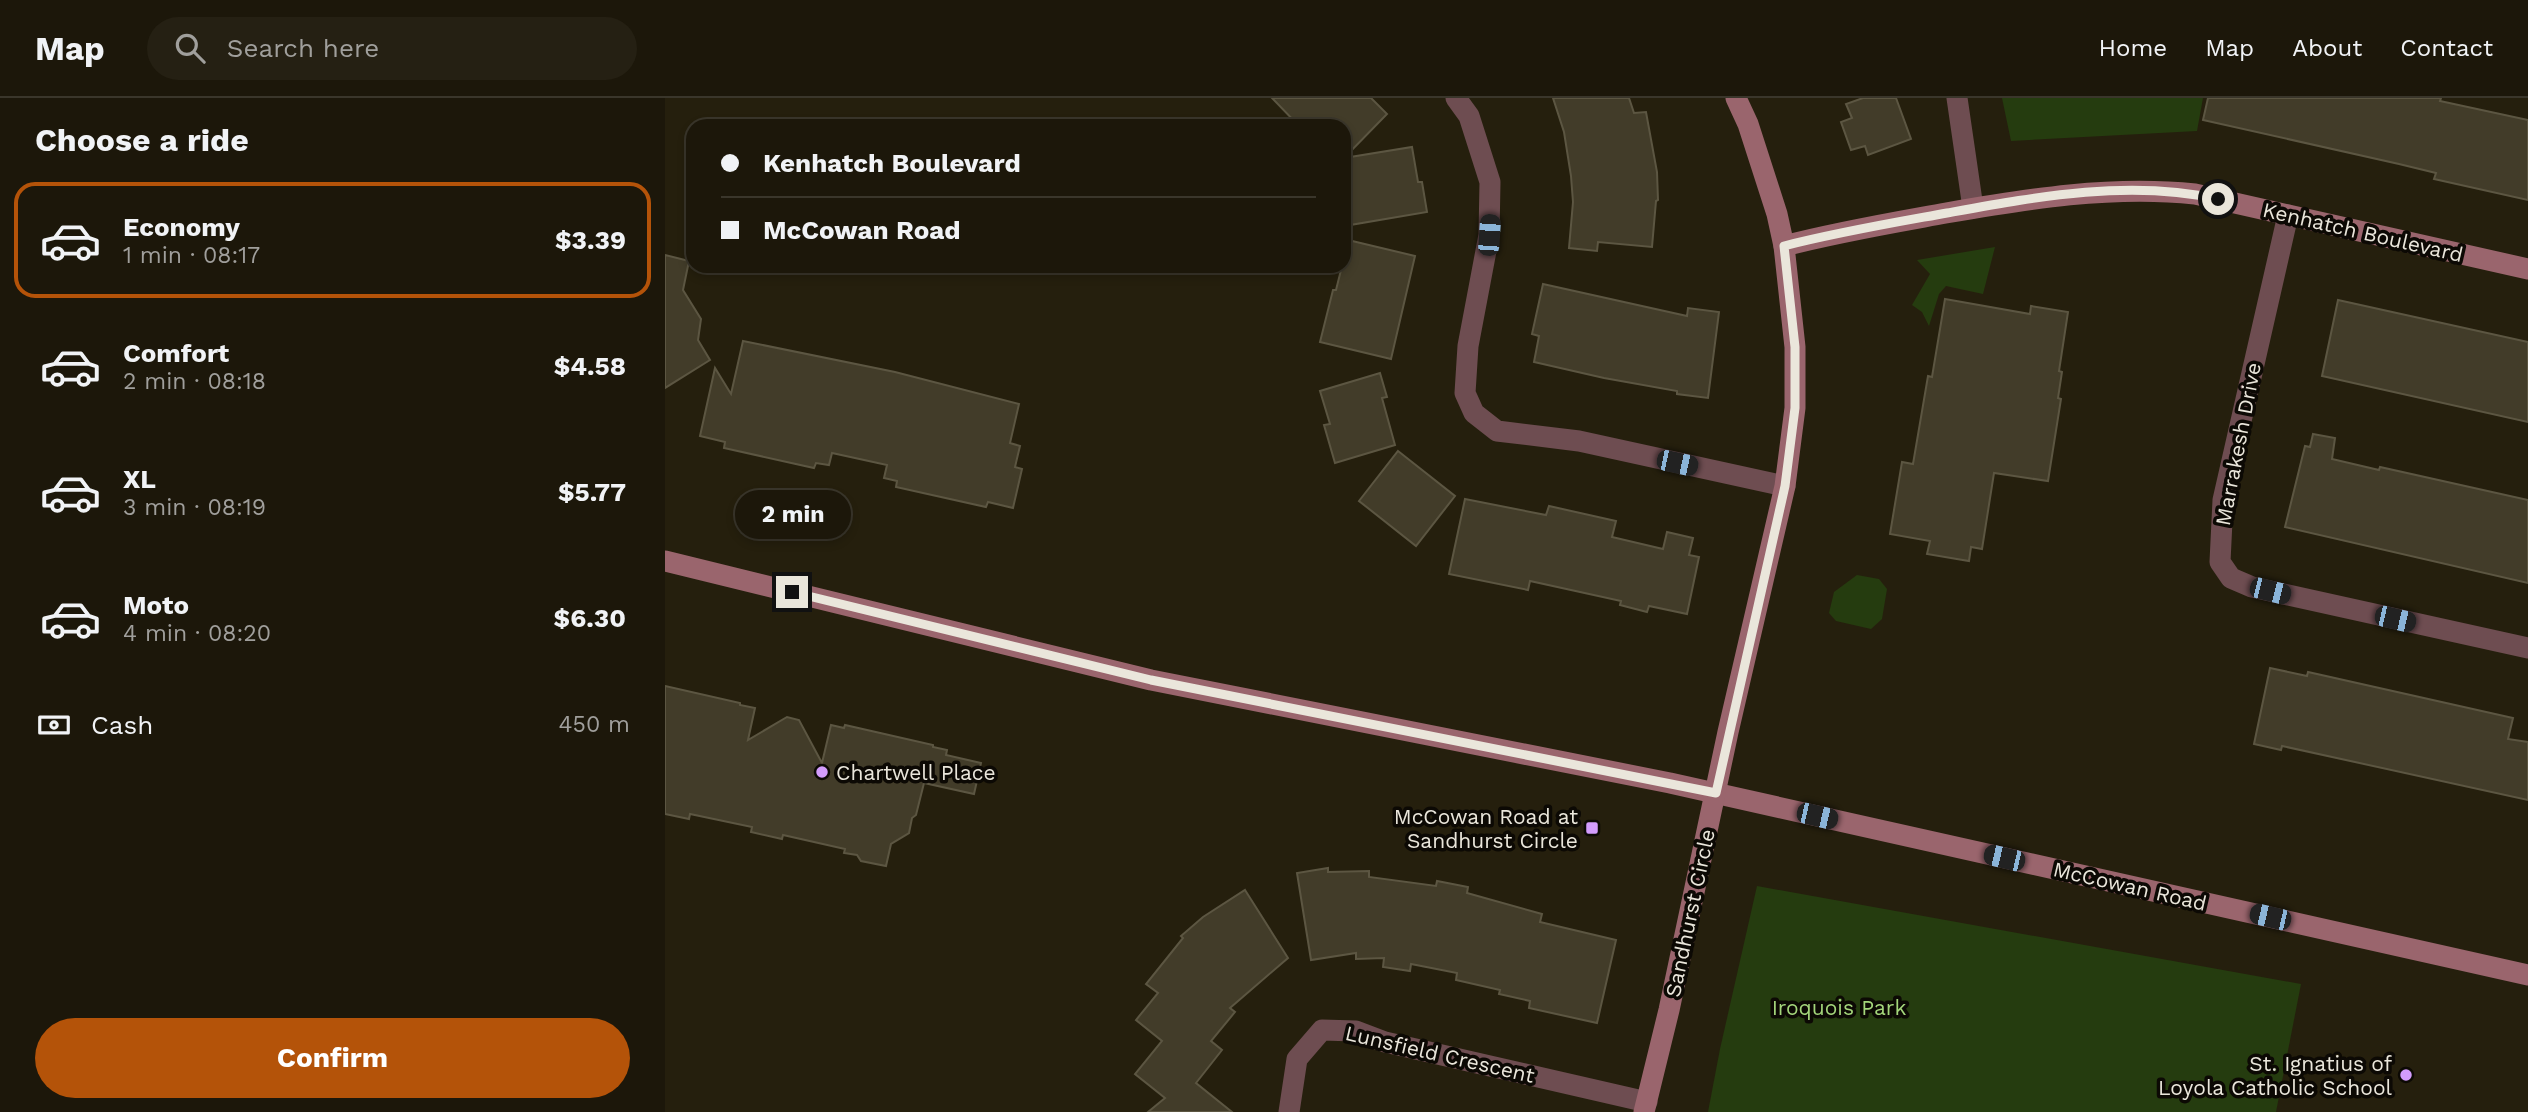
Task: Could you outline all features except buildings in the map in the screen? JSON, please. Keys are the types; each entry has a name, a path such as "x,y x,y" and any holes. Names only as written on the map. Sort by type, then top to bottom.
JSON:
{"main road":[{"name":"Sandhurst Circle","path":"1645,1107 1785,486 1795,396 1794,334 1784,246 1777,214 1748,124 1736,98"},
{"name":"Kenhatch Boulevard","path":"1784,246 1830,234 2061,195 2176,192 2528,269"},
{"name":"McCowan Road","path":"665,561 1151,680 1716,793 2528,975"}],"street":[{"path":"1455,98 1469,116 1490,182 1489,235 1468,346 1465,393 1473,413 1497,431 1579,441 1785,486"},
{"path":"1957,98 1973,208"},
{"name":"Marrakesh Drive","path":"2288,215 2223,500 2220,562 2231,578 2252,587 2528,649"},
{"name":"Lunsfield Crescent","path":"1289,1112 1297,1059 1321,1030 1356,1031 1385,1042 1645,1107"}],"green space":[{"path":"2002,98 2203,98 2197,131 2011,141"},
{"path":"1995,247 1983,294 1946,286 1939,294 1929,326 1922,312 1912,305 1930,274 1917,260"},
{"path":"1857,575 1879,579 1887,589 1882,619 1871,629 1836,621 1829,613 1834,592"},
{"name":"Iroquois Park","path":"1757,886 2301,984 2276,1112 1708,1112"}],"place":[{"name":"Chartwell Place","path":"822,772"},
{"name":"McCowan Road at Sandhurst Circle","path":"1592,828"},
{"name":"St. Ignatius of Loyola Catholic School","path":"2406,1075"}],"route":[{"path":"792,592 1151,680 1716,793 1785,486 1795,408 1795,347 1784,246 1830,234 2061,195 2176,192 2218,199"}]}
